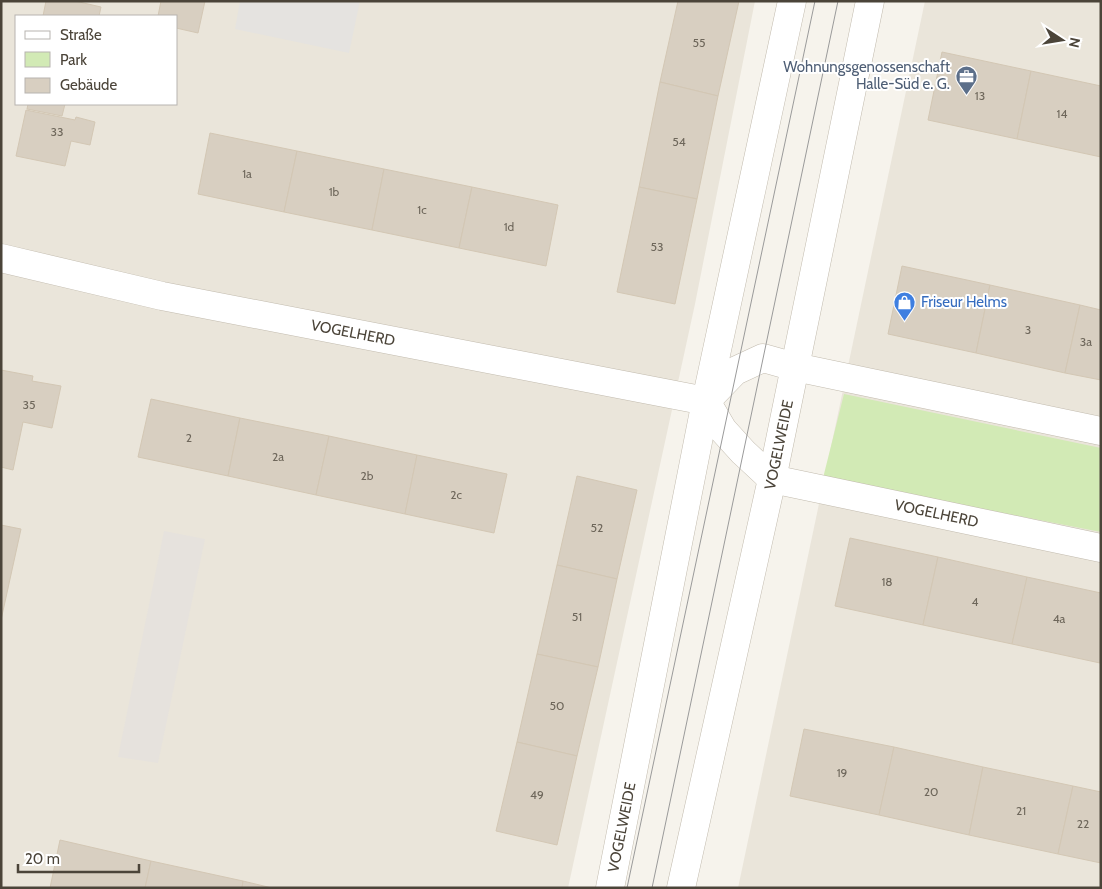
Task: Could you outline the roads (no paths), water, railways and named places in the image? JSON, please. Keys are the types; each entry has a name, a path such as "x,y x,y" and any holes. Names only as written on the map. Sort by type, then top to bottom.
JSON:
{"street":[{"name":"VOGELWEIDE","path":"610,888 706,401 792,1"},
{"name":"VOGELWEIDE","path":"681,888 772,479 870,1"},
{"name":"VOGELHERD","path":"1,258 162,296 706,401"},
{"path":"772,479 723,430 706,401 735,371 763,358 795,367 1101,431"},
{"name":"VOGELHERD","path":"772,479 1101,548"}],"tram line":[{"path":"627,888 815,1"},
{"path":"652,888 838,1"}],"place":[{"name":"Wohnungsgenossenschaft Halle-Süd e. G.","path":"966,95"},
{"name":"Friseur Helms","path":"905,321"}]}
